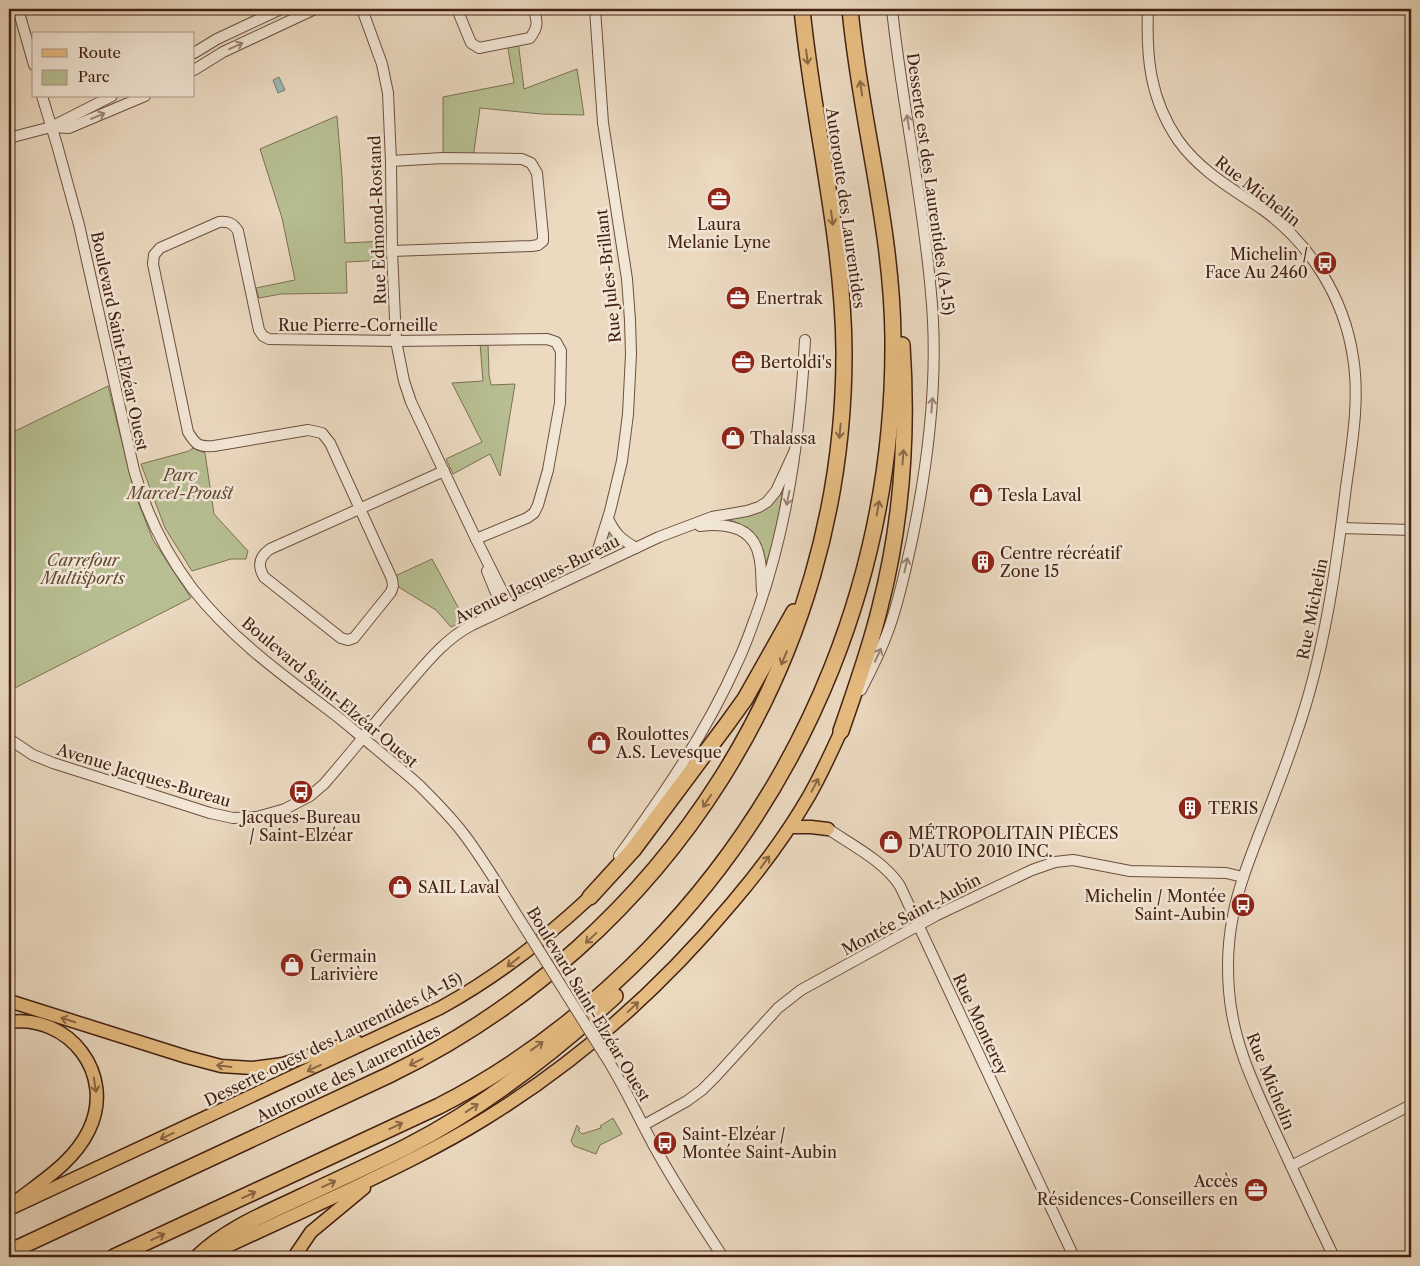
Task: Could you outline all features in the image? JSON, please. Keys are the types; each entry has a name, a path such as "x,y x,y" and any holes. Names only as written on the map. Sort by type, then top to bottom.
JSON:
{"highway":[{"name":"Autoroute des Laurentides","path":"9,1252 420,1060 487,1020 547,976 597,932 630,899 672,849 704,806 730,766 763,704 790,644 812,579 829,509 838,451 844,351 839,272 808,65 802,9"},
{"name":"Autoroute des Laurentides","path":"114,1257 468,1091 544,1041 581,1012 626,972 666,931 709,881 746,830 782,773 810,720 836,659 857,597 879,505 887,452 893,354 890,281 878,188 855,54 850,9"},
{"path":"841,731 868,651 884,595 897,521 903,460 904,405 901,338 896,289 878,188"},
{"path":"198,1257 224,1237 247,1223 408,1146 460,1116 498,1091 543,1057 598,1011 670,941 727,873 747,845 772,808 810,737 838,676 853,632 871,542"},
{"path":"590,897 633,850 733,716 812,579"}],"main road":[{"name":"Desserte est des Laurentides (A-15)","path":"204,1257 427,1152 482,1120 544,1079 596,1039 639,1002 698,942 750,881 790,827 813,789 841,731"},
{"path":"790,827 828,829"},
{"name":"Desserte ouest des Laurentides (A-15)","path":"9,1208 406,1025 457,999 499,973 560,925 590,897"},
{"path":"9,1001 192,1059 221,1066 241,1068 264,1067 289,1062 406,1025"},
{"path":"9,1022 20,1021 41,1024 61,1033 72,1041 88,1062 94,1078 97,1096 96,1110 92,1123 77,1150 60,1168 9,1208"},
{"path":"294,1257 304,1241 317,1226 375,1178"}],"street":[{"path":"18,9 32,58"},
{"path":"195,52 217,39 280,9"},
{"path":"195,69 223,52 315,9"},
{"name":"Rue Edmond-Rostand","path":"362,9 382,64 388,93 396,341 404,381 411,402 476,539 493,588 507,608"},
{"path":"457,9 471,44 480,48 530,38 536,30 537,22 534,9"},
{"name":"Rue Jules-Brillant","path":"595,9 603,123 627,279 631,347 631,377 626,433 620,469 608,519 596,556 596,566"},
{"name":"Desserte est des Laurentides (A-15)","path":"841,731 879,654 898,599 921,492 933,390 933,323 929,270 892,9"},
{"name":"Rue Michelin","path":"1148,9 1147,46 1151,74 1160,106 1174,134 1205,170 1268,214 1298,242 1319,269 1330,288 1343,317 1354,362 1355,416 1341,528 1326,617 1309,695 1296,736 1243,877 1234,911 1230,938 1228,978 1231,1013 1246,1068 1334,1257"},
{"name":"Boulevard Saint-Elzéar Ouest","path":"43,98 79,225 134,470 145,506 175,564 208,606 233,632 285,677 411,778 452,819 478,854 526,928 617,1074 652,1143 723,1257"},
{"path":"9,138 51,127 108,98"},
{"path":"51,127 70,128 141,98"},
{"path":"391,161 450,158 522,159 531,163 537,173 543,235 543,241 538,245 532,246 392,251"},
{"name":"Rue Pierre-Corneille","path":"360,509 330,443 322,433 308,430 214,446 200,446 194,441 188,432 153,264 154,255 160,248 219,222 227,222 233,225 238,231 259,330 263,336 269,339 396,341 548,339 556,342 561,351 560,403 548,470 538,505 534,513 527,518 476,539"},
{"name":"Desserte ouest des Laurentides (A-15)","path":"590,897 672,782 722,696 738,662 762,597 780,536 792,477 805,340"},
{"path":"685,528 712,517 750,510 767,502 776,491 795,450"},
{"path":"360,509 392,579 393,586 391,592 354,638 348,640 341,638 264,578 260,570 260,561 263,554 270,549 444,471"},
{"path":"608,519 619,538 636,548"},
{"path":"685,528 721,524 735,527 744,532 758,551 762,597"},
{"name":"Avenue Jacques-Bureau","path":"9,739 33,755 53,763 210,813 233,818 257,817 285,809 310,796 324,784 424,666 445,644 468,627 659,537 685,528"},
{"path":"1341,528 1411,530"},
{"name":"Rue Monterey","path":"828,829 881,866 892,876 900,888 1074,1257"},
{"name":"Montée Saint-Aubin","path":"644,1125 687,1101 702,1090 778,1008 801,990 937,915 1038,868 1060,861 1079,860 1130,871 1226,874 1243,877"},
{"path":"1291,1166 1411,1105"}],"green space":[{"path":"518,41 524,89 577,69 584,115 541,114 480,108 473,158 443,158 443,97 514,83 507,43"},
{"path":"337,116 345,243 385,241 385,260 346,262 347,293 281,294 259,298 256,288 295,280 282,218 260,149"},
{"path":"480,343 488,343 491,385 515,384 500,476 490,454 453,474 446,459 482,442 452,383 483,381"},
{"name":"Carrefour Multisports","path":"108,386 135,494 153,540 191,598 9,691 9,434"},
{"name":"Parc Marcel-Proust","path":"193,448 205,453 214,514 248,551 246,559 231,559 192,571 165,528 141,464 189,451"},
{"path":"781,493 777,522 765,567 749,532 728,518 758,512"},
{"path":"609,533 620,545 605,552 603,551"},
{"path":"432,559 465,620 451,627 436,610 397,586 395,576"},
{"path":"613,1118 622,1134 600,1145 596,1154 574,1146 571,1141 577,1125 580,1129 578,1130 582,1134 601,1128 600,1126"}],"water":[{"path":"279,77 285,90 278,93 273,80"}],"place":[{"name":"Laura Melanie Lyne","path":"719,199"},
{"name":"Michelin / Face Au 2460","path":"1325,263"},
{"name":"Enertrak","path":"738,298"},
{"name":"Bertoldi's","path":"743,362"},
{"name":"Thalassa","path":"733,438"},
{"name":"Tesla Laval","path":"981,495"},
{"name":"Centre récréatif Zone 15","path":"983,562"},
{"name":"Roulottes A.S. Levesque","path":"599,743"},
{"name":"Jacques-Bureau / Saint-Elzéar","path":"301,792"},
{"name":"TERIS","path":"1190,808"},
{"name":"MÉTROPOLITAIN PIÈCES D'AUTO 2010 INC.","path":"891,842"},
{"name":"SAIL Laval","path":"400,887"},
{"name":"Michelin / Montée Saint-Aubin","path":"1243,905"},
{"name":"Germain Larivière","path":"292,965"},
{"name":"Saint-Elzéar / Montée Saint-Aubin","path":"665,1143"},
{"name":"Accès Résidences-Conseillers en","path":"1256,1190"}]}
